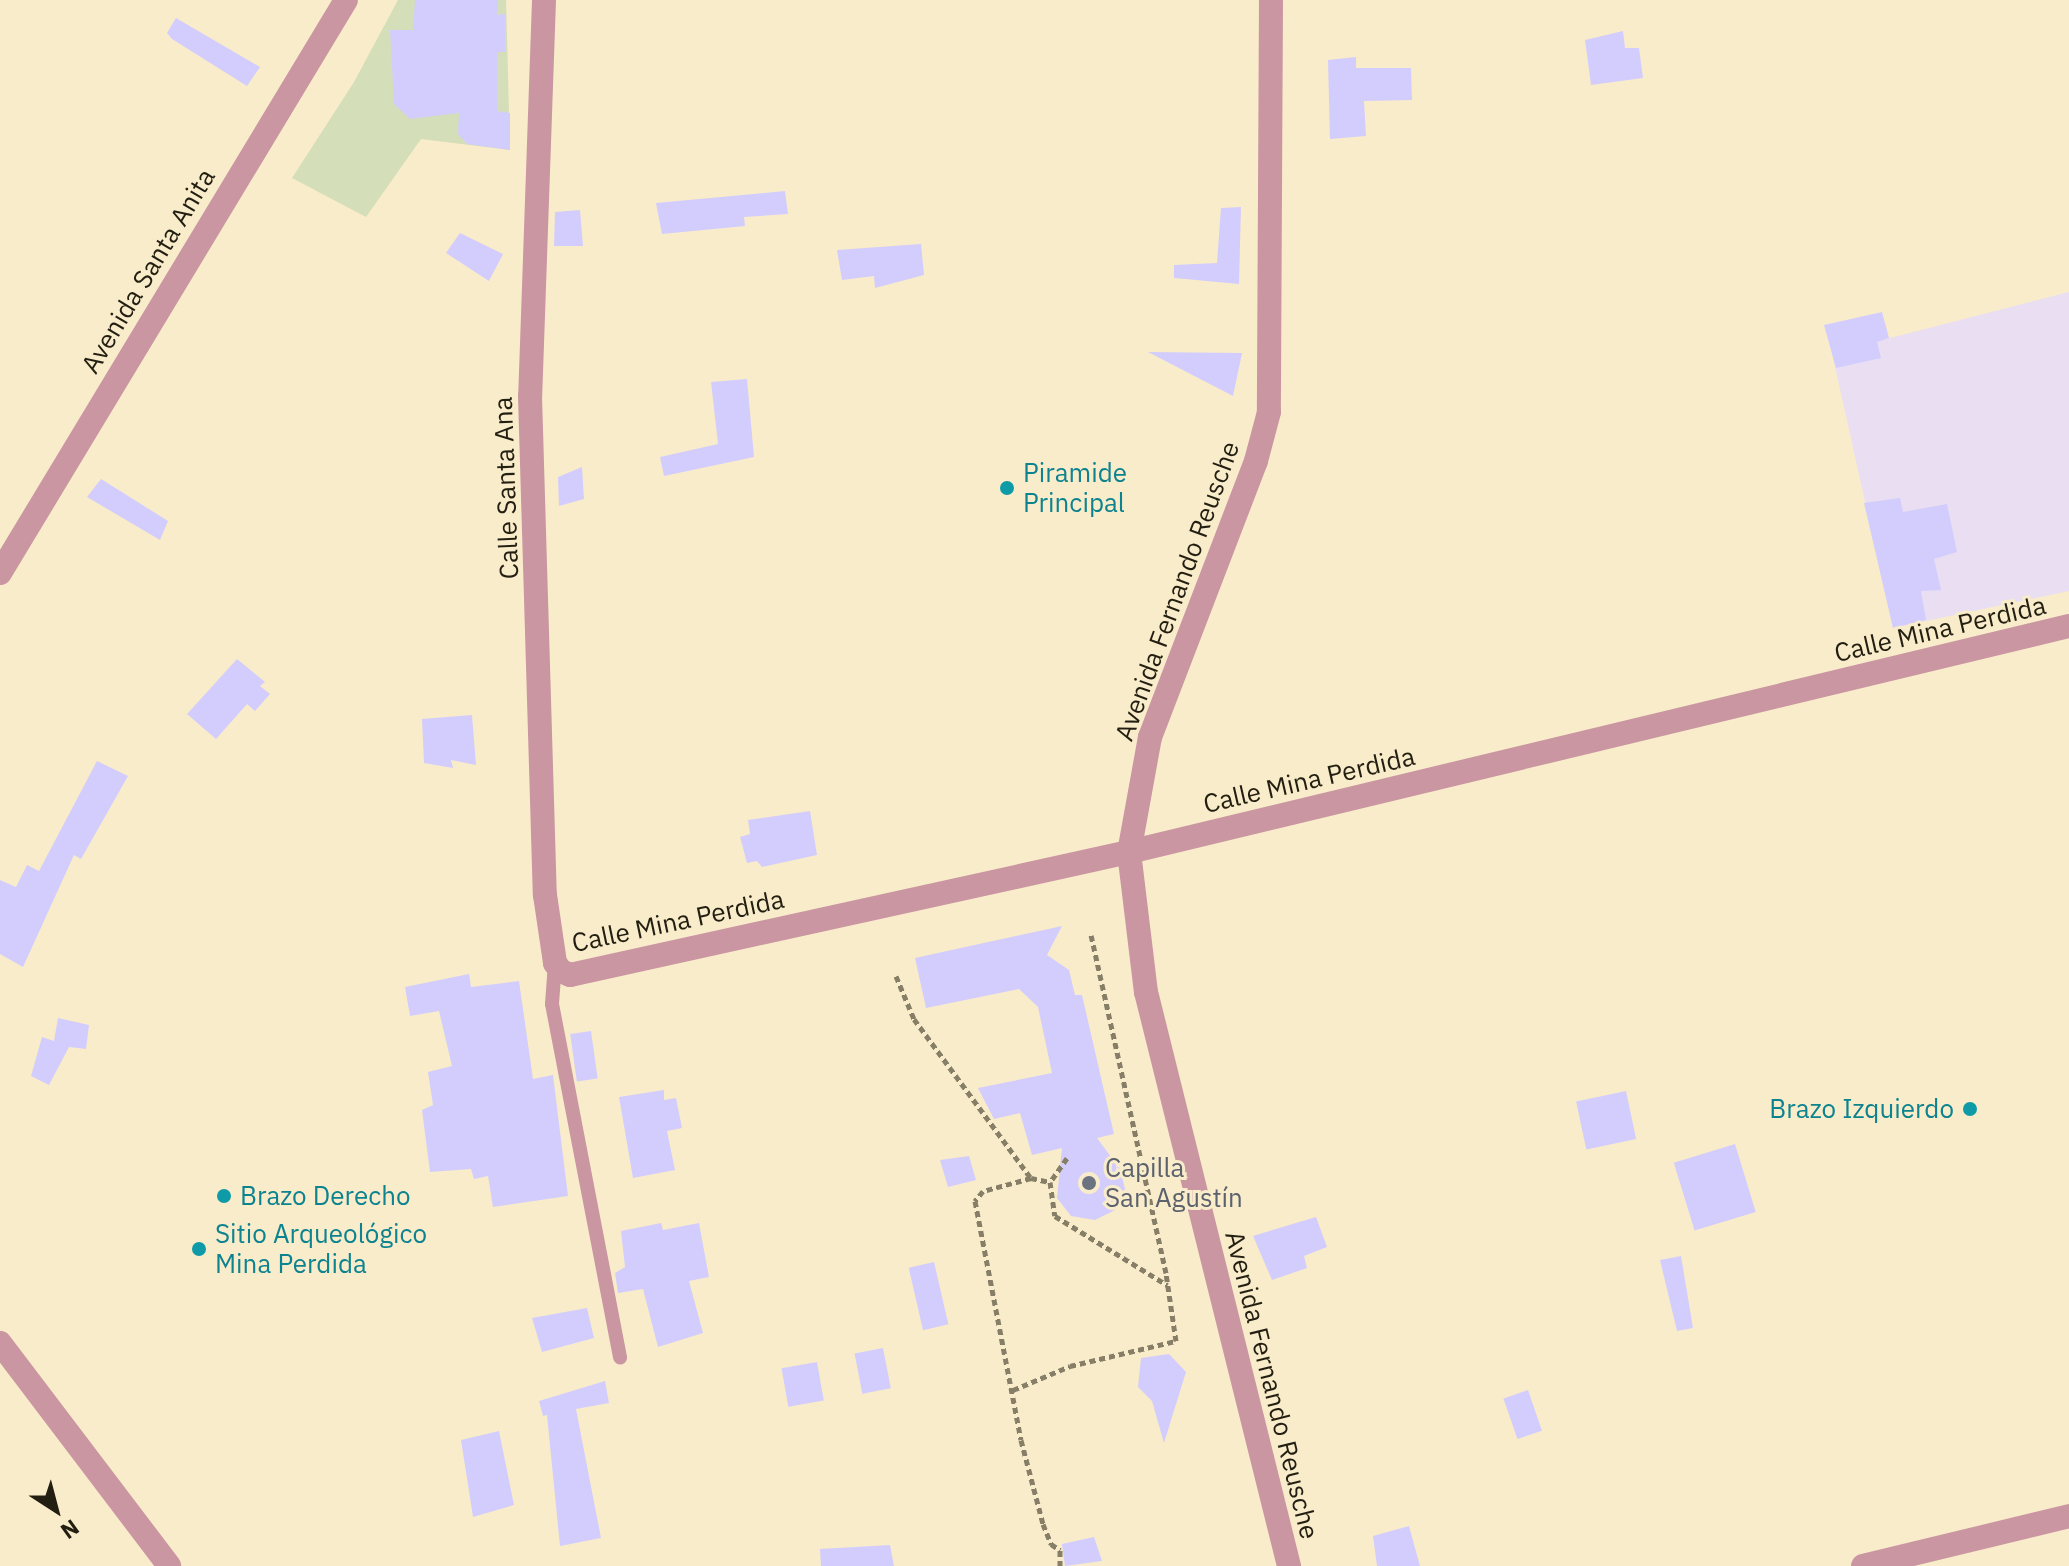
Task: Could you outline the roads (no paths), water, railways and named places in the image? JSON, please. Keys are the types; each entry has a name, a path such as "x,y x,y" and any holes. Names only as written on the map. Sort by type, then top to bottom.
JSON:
{"street":[{"name":"Avenida Santa Anita","path":"0,573 346,0"},
{"name":"Calle Santa Ana","path":"544,0 530,396 545,895 558,967"},
{"name":"Avenida Fernando Reusche","path":"1271,0 1269,412 1256,461 1150,737 1129,852 1146,992 1289,1566"},
{"name":"Calle Mina Perdida","path":"558,967 570,975 1129,852 2069,626"},
{"path":"0,1343 169,1566"},
{"path":"1863,1566 2069,1516"}],"lane":[{"path":"558,967 552,1004 620,1358"}],"place":[{"name":"Piramide Principal","path":"1007,488"},
{"name":"Brazo Izquierdo","path":"1970,1109"},
{"name":"Capilla San Agustín","path":"1089,1183"},
{"name":"Brazo Derecho","path":"224,1196"},
{"name":"Sitio Arqueológico Mina Perdida","path":"199,1249"}]}
